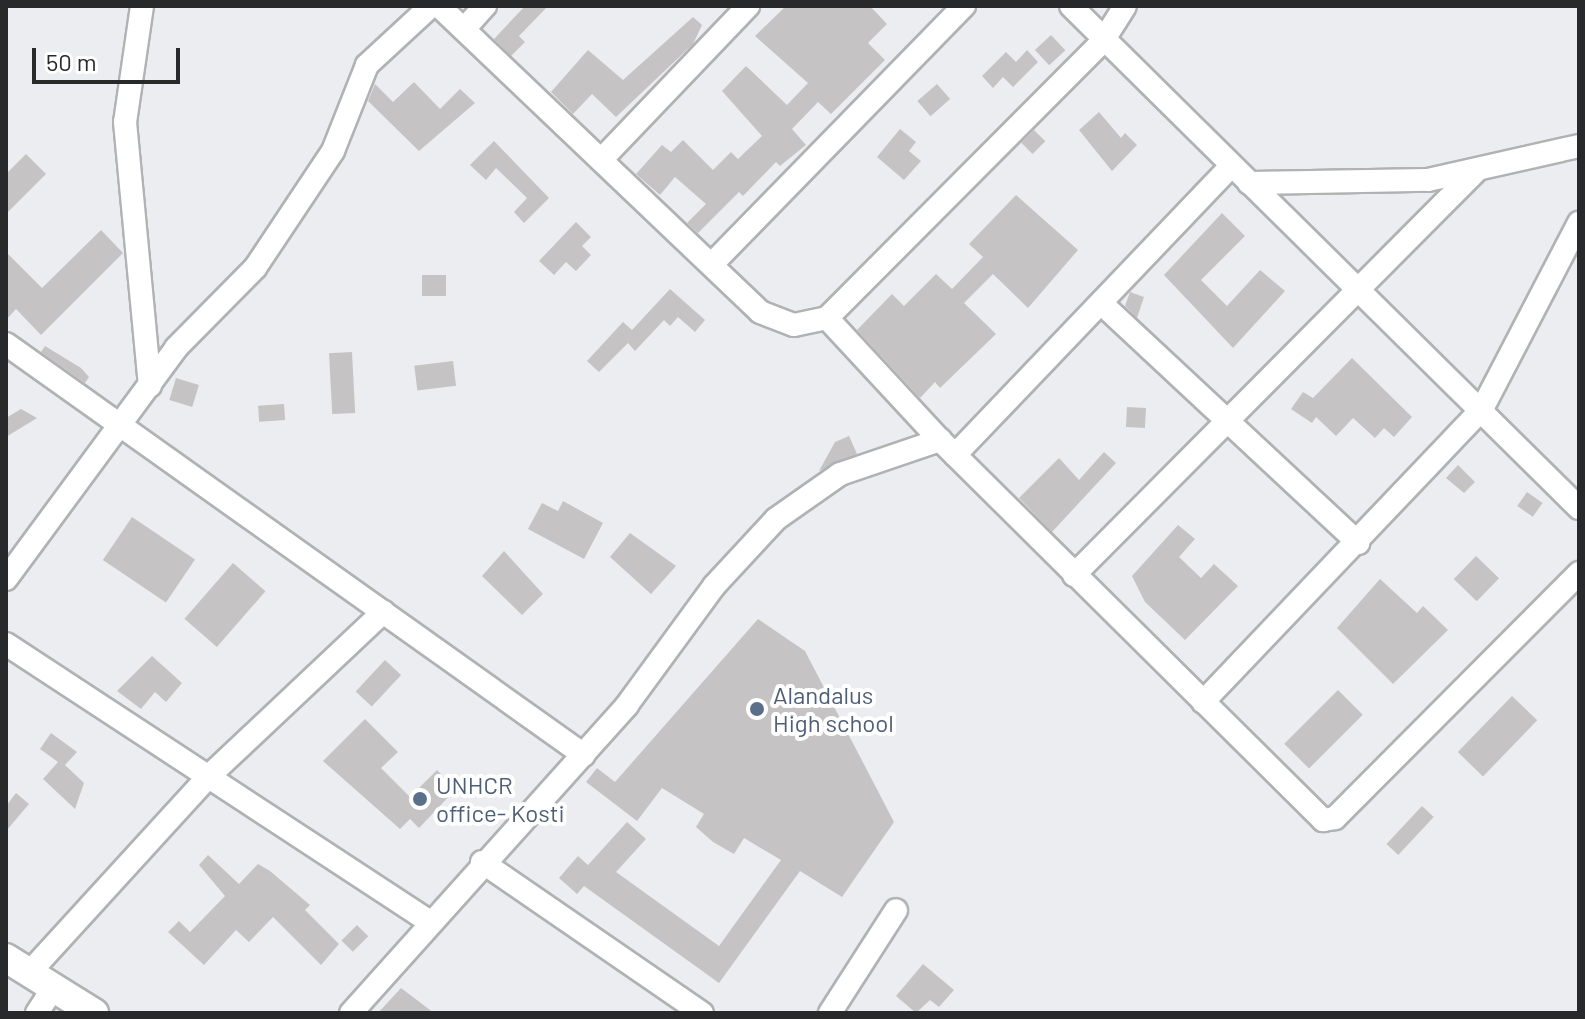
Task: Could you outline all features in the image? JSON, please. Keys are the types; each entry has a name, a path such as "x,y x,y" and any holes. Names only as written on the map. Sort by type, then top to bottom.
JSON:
{"main road":[{"path":"18,965 94,1013"}],"street":[{"path":"142,6 125,122 150,387"},
{"path":"6,579 176,348 255,268 333,151 367,65 431,6"},
{"path":"439,6 775,321 794,325 827,318 1103,41 1125,6"},
{"path":"465,28 485,6"},
{"path":"601,160 748,6"},
{"path":"712,264 964,6"},
{"path":"1071,6 1230,167 1482,409 1579,508"},
{"path":"1249,183 1342,186 1475,172 1579,146"},
{"path":"351,1013 482,862 584,755 714,586 776,519 840,474 948,448 1101,303 1230,167"},
{"path":"1074,575 1356,287 1475,172"},
{"path":"1203,702 1358,543 1482,409 1579,223"},
{"path":"1101,303 1358,543"},
{"path":"827,318 948,448 1313,814 1330,820 1579,573"},
{"path":"6,344 584,755"},
{"path":"18,965 208,777 383,612"},
{"path":"6,644 430,922"},
{"path":"482,862 702,1013"},
{"path":"830,1013 896,910"},
{"path":"37,1013 53,988"}],"building":[{"path":"525,6 548,6 519,36 525,42 511,56 494,39"},
{"path":"786,6 870,6 887,24 868,43 885,60 831,114 818,102 792,129 806,145 780,166 776,162 743,196 739,192 698,233 687,223 706,204 675,177 660,195 636,174 662,145 671,152 683,140 713,170 731,152 738,159 762,136 722,91 746,66 787,105 808,83 755,36"},
{"path":"693,17 702,25 693,44 616,117 592,94 573,114 551,92 588,50 623,80"},
{"path":"1051,35 1065,50 1049,65 1035,50"},
{"path":"1027,50 1038,62 1013,87 1003,77 993,88 982,76 1006,52 1016,62"},
{"path":"414,82 440,109 460,89 475,103 419,151 368,101 375,84 393,102"},
{"path":"937,84 950,99 930,116 917,101"},
{"path":"1099,112 1121,138 1125,133 1137,145 1112,171 1079,130"},
{"path":"900,129 916,142 909,151 921,161 904,180 877,157"},
{"path":"1034,130 1045,141 1033,154 1021,143"},
{"path":"494,141 549,198 524,223 514,212 527,198 496,168 486,180 470,165"},
{"path":"26,154 46,174 6,214 6,174"},
{"path":"1016,195 1078,250 1028,308 993,274 964,303 996,334 940,388 935,382 920,398 857,330 892,294 904,306 936,274 952,289 983,257 969,244"},
{"path":"1222,213 1245,236 1201,280 1227,306 1260,270 1285,291 1233,348 1164,275"},
{"path":"576,222 591,237 582,246 591,255 576,271 566,262 554,275 539,261"},
{"path":"101,230 123,253 41,335 16,309 6,320 6,252 42,288"},
{"path":"422,275 446,275 446,296 422,296"},
{"path":"670,289 705,320 695,332 678,317 670,326 664,320 635,351 628,343 599,372 587,361 623,322 632,330"},
{"path":"1130,292 1144,297 1137,318 1125,306"},
{"path":"45,346 81,368 89,377 85,383 41,352"},
{"path":"352,352 355,413 332,414 329,353"},
{"path":"1352,358 1412,417 1394,437 1384,428 1375,438 1353,418 1336,436 1316,417 1312,423 1291,409 1303,392 1313,398"},
{"path":"453,361 456,386 417,391 414,366"},
{"path":"176,378 199,385 192,407 169,400"},
{"path":"284,404 285,420 259,422 258,406"},
{"path":"1127,407 1146,408 1145,428 1126,427"},
{"path":"21,409 37,418 6,437 6,418"},
{"path":"849,436 857,454 819,471 835,442"},
{"path":"1104,452 1116,463 1052,532 1019,498 1059,458 1079,480"},
{"path":"1458,465 1475,482 1464,493 1446,478"},
{"path":"1527,492 1543,503 1533,517 1517,506"},
{"path":"563,501 603,523 584,559 528,529 542,503 558,511"},
{"path":"132,517 195,559 166,603 103,560"},
{"path":"1178,525 1195,539 1179,557 1201,578 1214,564 1238,586 1185,640 1145,602 1132,576"},
{"path":"630,533 676,566 651,594 610,557"},
{"path":"504,551 543,594 522,615 482,576"},
{"path":"1476,556 1499,578 1477,601 1454,579"},
{"path":"233,563 265,591 217,647 184,619"},
{"path":"1380,579 1417,613 1423,606 1448,630 1393,684 1337,628"},
{"name":"Alandalus High school","path":"758,619 805,651 894,822 842,897 800,871 719,983 584,886 577,894 559,878 578,856 588,865 627,822 646,839 616,872 719,946 781,860 744,838 734,854 713,842 696,827 704,814 662,788 637,821 586,782 597,768 615,782"},
{"path":"152,656 182,683 166,702 155,692 141,709 117,691"},
{"path":"385,660 401,675 372,706 356,691"},
{"path":"1338,690 1363,715 1309,768 1284,744"},
{"path":"1512,696 1537,720 1483,776 1458,752"},
{"path":"365,719 398,752 381,768 410,797 437,770 456,789 419,828 410,819 400,829 323,761"},
{"path":"51,733 77,752 65,765 84,783 75,809 43,779 58,762 40,749"},
{"path":"16,793 29,804 6,831 6,806"},
{"path":"1422,806 1434,817 1398,855 1387,844"},
{"path":"208,855 239,884 258,864 270,871 310,905 305,910 339,944 321,965 273,917 249,942 236,930 204,965 168,932 179,921 190,932 225,896 199,865"},
{"path":"357,925 368,936 353,952 341,941"},
{"path":"923,964 954,990 939,1007 930,1000 916,1013 896,996"},
{"path":"401,988 434,1013 378,1013"}],"place":[{"name":"Alandalus High school","path":"757,709"},
{"name":"UNHCR office- Kosti","path":"420,799"}]}
